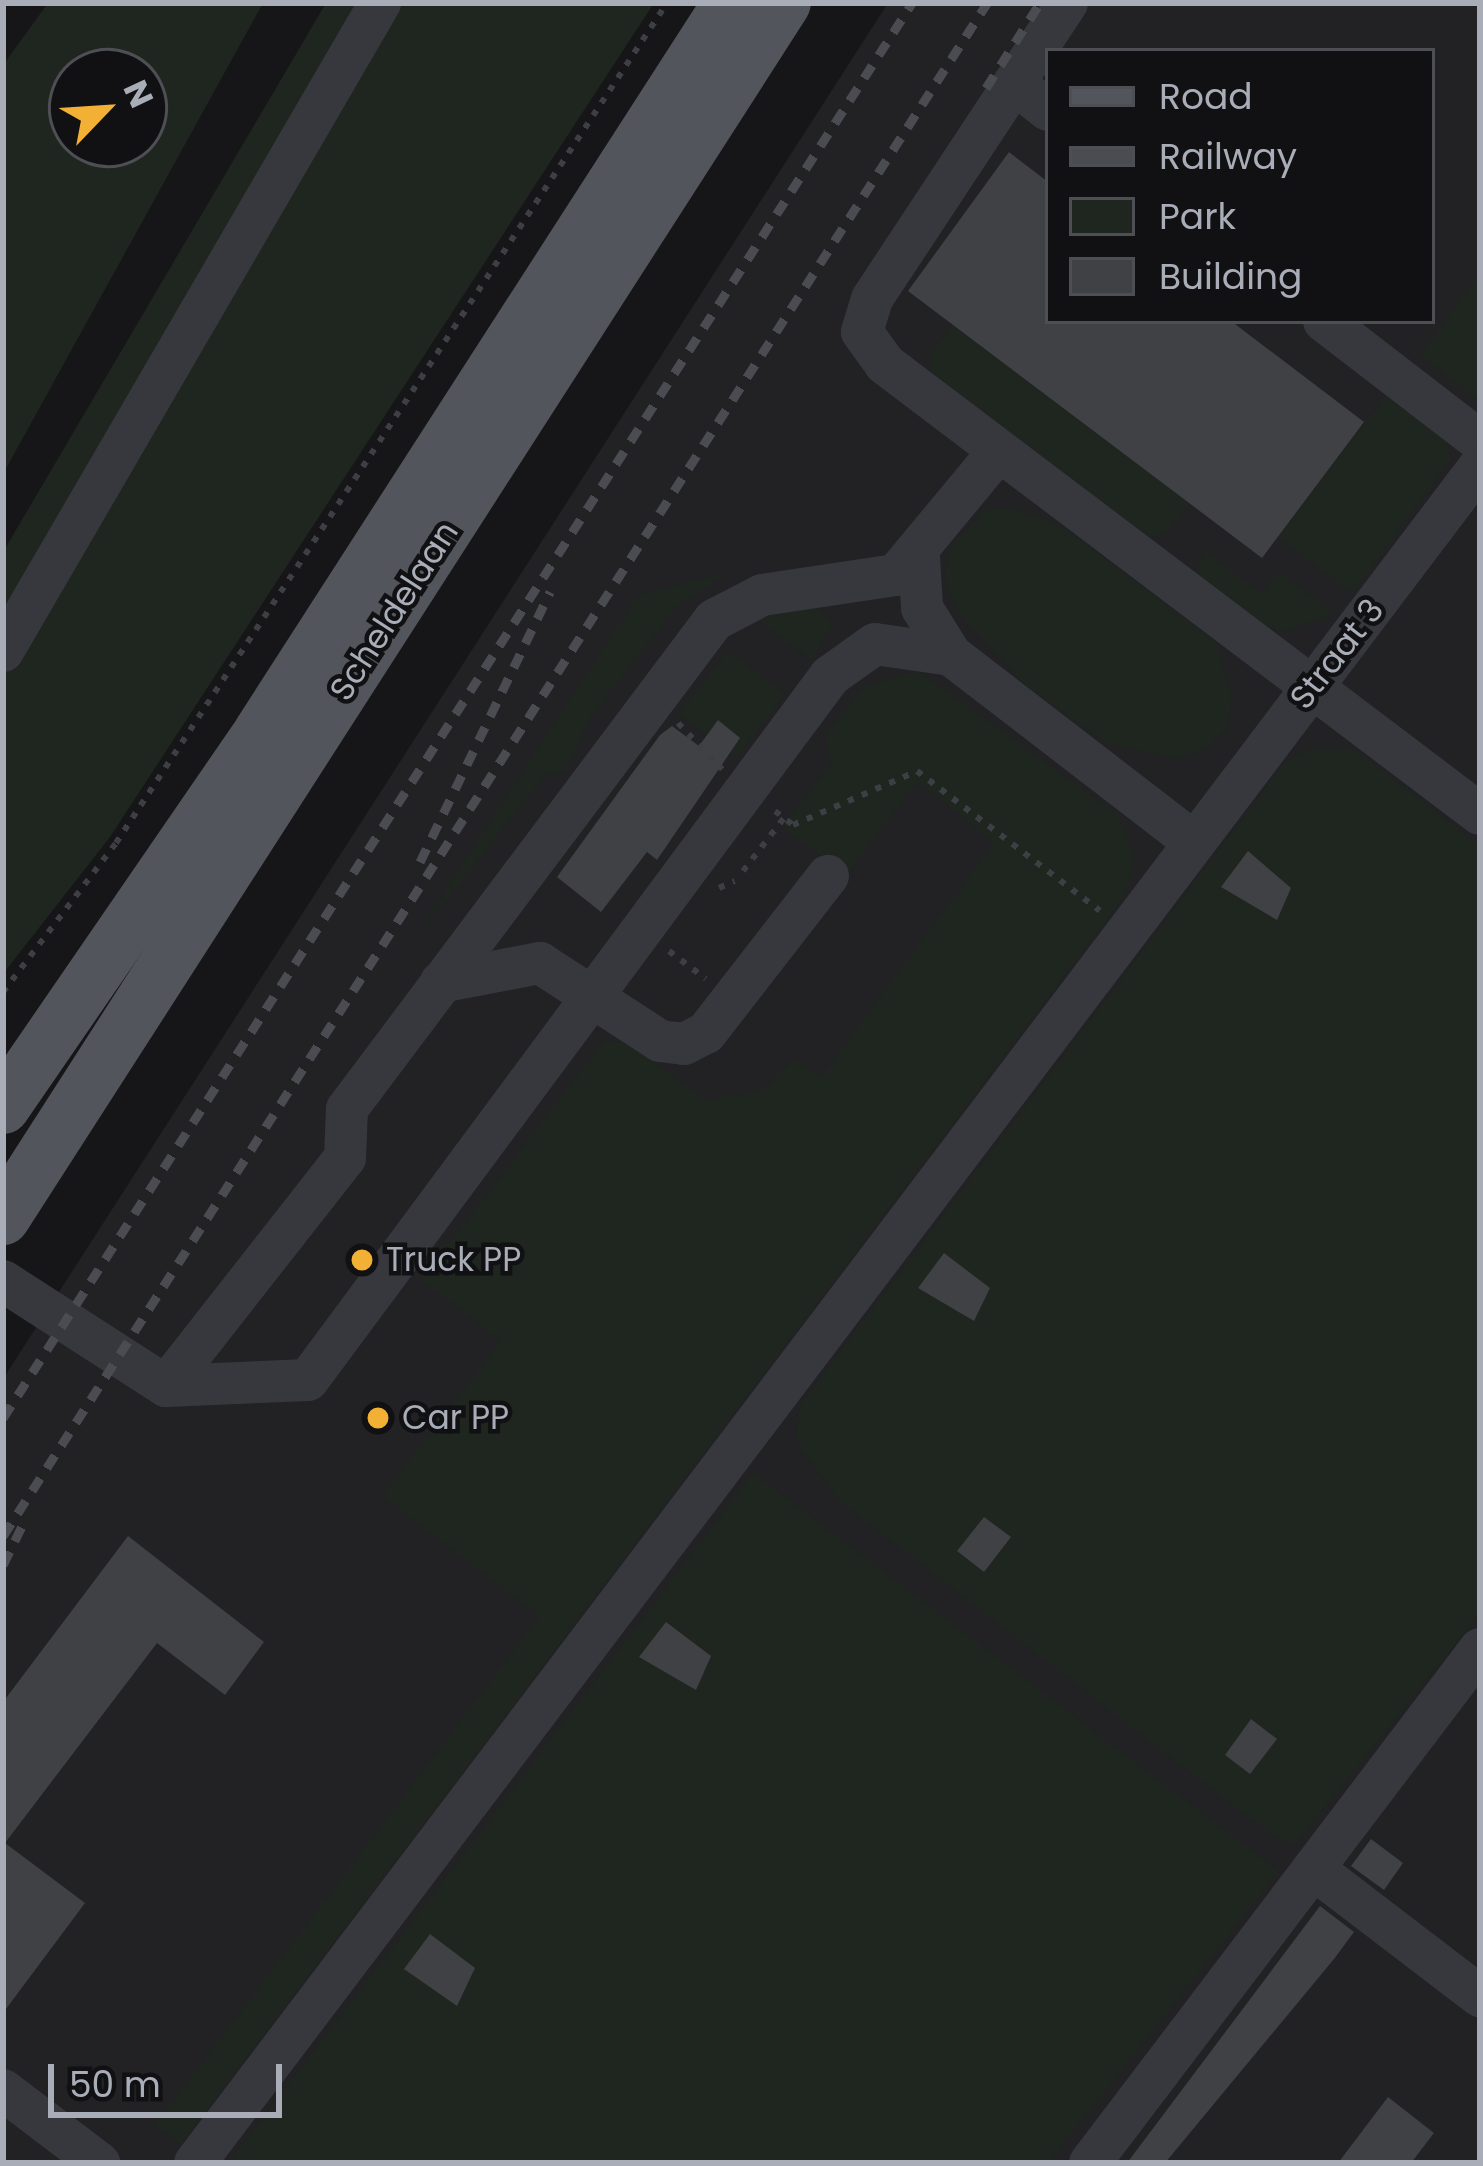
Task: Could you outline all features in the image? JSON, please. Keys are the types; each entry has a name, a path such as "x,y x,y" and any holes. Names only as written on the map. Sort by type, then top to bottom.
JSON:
{"main road":[{"name":"Scheldelaan","path":"3,1107 261,731 730,3"},
{"name":"Scheldelaan","path":"3,1218 784,3"}],"lane":[{"path":"3,651 380,3"},
{"path":"1067,3 872,299 862,332 885,364 1480,814"},
{"path":"1014,83 1045,108"},
{"path":"1328,324 1480,441"},
{"path":"166,1386 345,1158 347,1109 636,723 734,604 872,584 920,557 999,451"},
{"name":"Straat 3","path":"195,2163 1191,840 1480,466"},
{"path":"920,557 922,608 951,655"},
{"path":"3,1281 166,1386 308,1380 698,849 854,654 899,639 951,655 1191,840"},
{"path":"441,982 540,963 660,1041 684,1043 733,1000 828,876"},
{"path":"1090,2163 1480,1649"},
{"path":"1315,1870 1480,1996"},
{"path":"3,2090 99,2163"}],"path":[{"path":"3,992 116,843 668,3"},
{"path":"636,723 652,736 667,716 745,788 793,824 917,771 1124,930"},
{"path":"743,871 784,818"},
{"path":"640,928 733,1000"}],"shaded area":[{"path":"888,3 1480,3 1480,2163 3,2163 3,1379"}],"green space":[{"path":"48,3 263,3 3,474 3,65"},
{"path":"326,3 654,3 110,837 3,974 3,552"},
{"path":"1480,274 1480,395 1474,397 1420,355"},
{"path":"952,325 1190,504 1166,532 1142,541 933,380 931,355"},
{"path":"1389,391 1446,435 1450,459 1353,594 1278,537"},
{"path":"1009,506 1067,530 1215,641 1232,698 1227,729 1207,748 1178,759 1107,744 1025,685 959,613 944,581 948,551 982,512"},
{"path":"1203,551 1262,593 1279,572 1334,614 1282,632 1249,620 1197,580"},
{"path":"730,572 675,608 590,718 564,772 546,774 407,950 638,595"},
{"path":"813,605 833,625 811,660 761,623 769,610"},
{"path":"728,651 785,694 737,758 678,714"},
{"path":"918,671 1117,814 1135,857 1124,897 181,2144 154,2126 540,1616 382,1496 501,1341 421,1280 605,1040 630,1044 706,1100 765,1089 793,1059 822,1077 994,842 917,782 846,875 782,827 831,763 825,736 863,687"},
{"path":"1308,749 1355,750 1480,845 1480,1613 1296,1843 1275,1838 841,1502 795,1441 800,1405 1283,765"},
{"path":"753,1473 1279,1871 1048,2163 229,2163"}],"building":[{"path":"1009,152 1045,180 1045,324 1235,324 1364,422 1262,558 908,291"},
{"path":"718,720 740,738 657,860 647,852 601,912 557,877 660,735 672,726 699,746"},
{"path":"1248,851 1291,888 1277,920 1221,887"},
{"path":"944,1253 990,1288 974,1321 918,1288"},
{"path":"984,1517 1011,1537 984,1572 957,1551"},
{"path":"128,1536 264,1642 225,1695 157,1643 5,1843 85,1903 3,2013 3,1702"},
{"path":"666,1622 711,1656 696,1690 639,1657"},
{"path":"1251,1719 1277,1739 1250,1774 1225,1755"},
{"path":"1371,1839 1403,1863 1384,1890 1351,1866"},
{"path":"1320,1906 1354,1932 1334,1959 1165,2163 1127,2163"},
{"path":"430,1934 475,1968 457,2006 404,1969"},
{"path":"1388,2097 1434,2133 1411,2163 1338,2163"}],"railway":[{"path":"3,1418 912,3"},
{"path":"3,1536 987,3"},
{"path":"986,88 1040,3"},
{"path":"420,862 550,592"},
{"path":"3,1565 24,1522"}],"place":[{"name":"Truck PP","path":"362,1260"},
{"name":"Car PP","path":"378,1418"}]}
